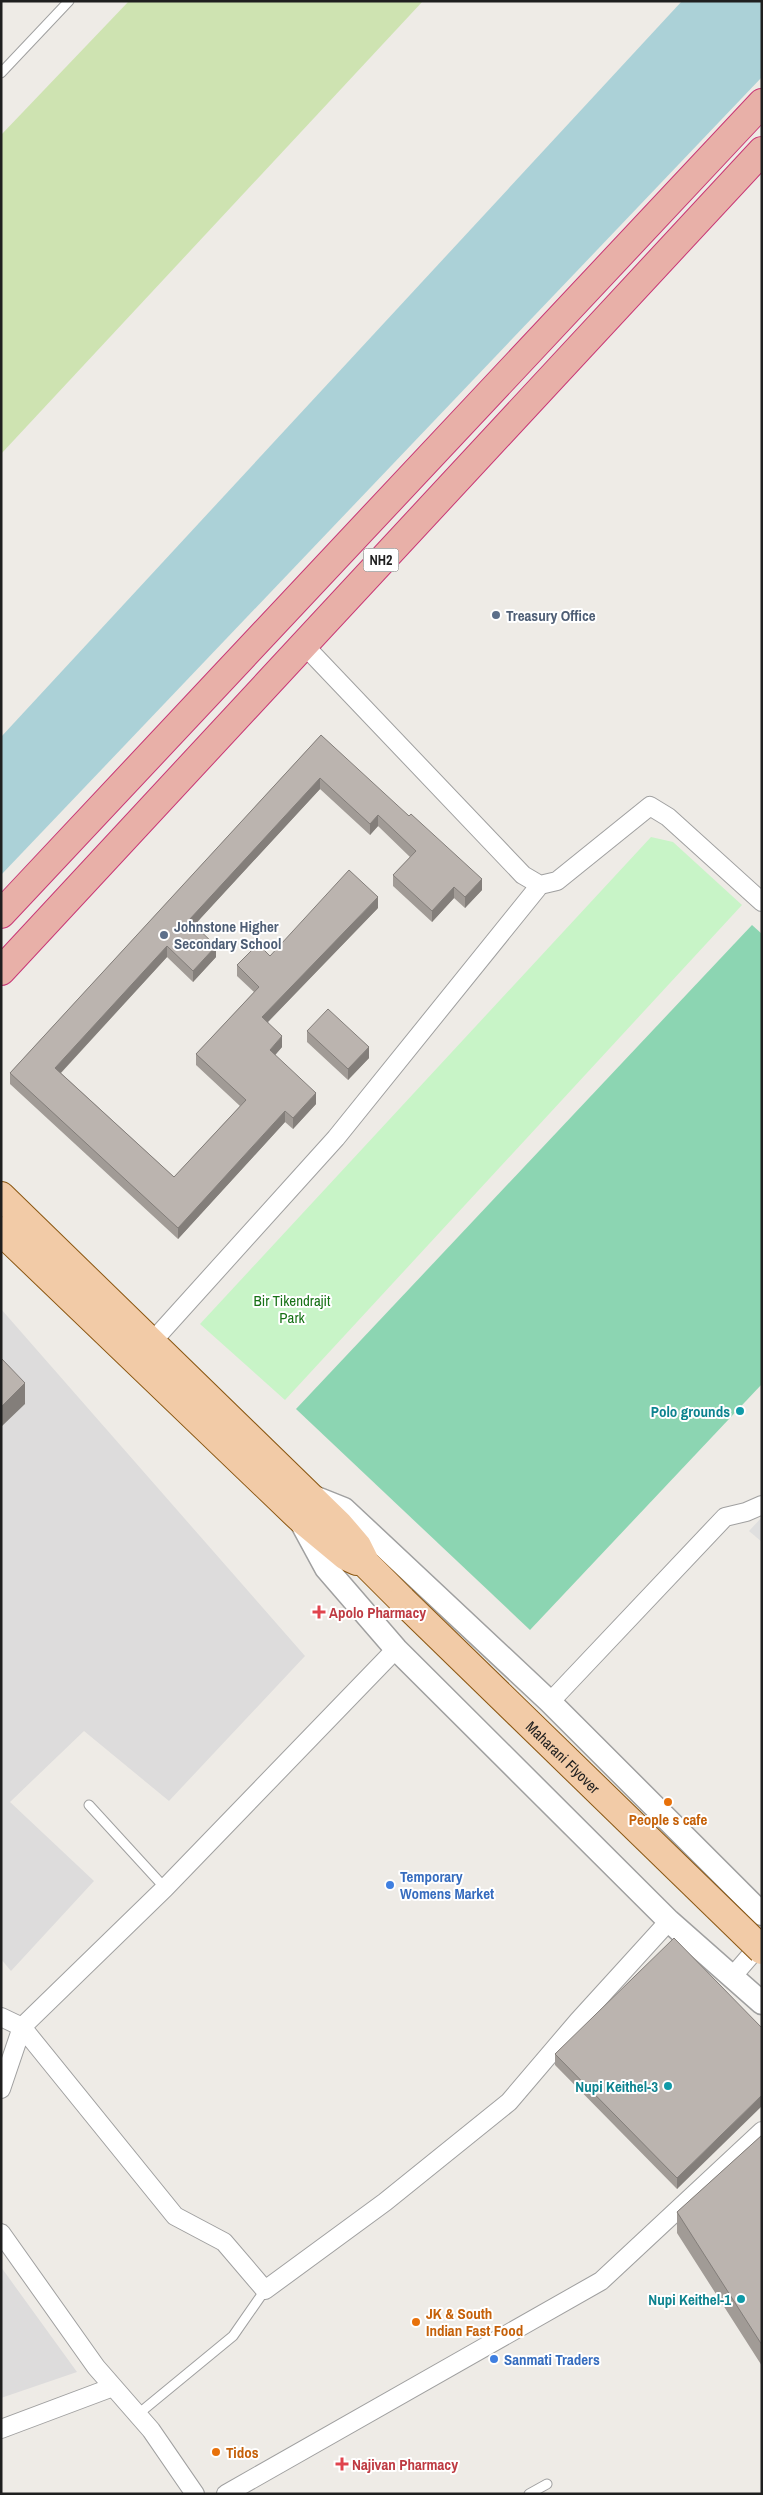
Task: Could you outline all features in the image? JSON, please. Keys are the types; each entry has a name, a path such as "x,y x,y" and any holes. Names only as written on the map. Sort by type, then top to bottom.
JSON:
{"highway":[{"name":"NH2","path":"1,914 762,103"},
{"name":"NH2","path":"1,971 762,151"}],"main road":[{"path":"1,1196 35,1247 304,1506"},
{"path":"1,1231 35,1247 151,1343 304,1506"},
{"name":"Maharani Flyover","path":"304,1506 762,1950"}],"street":[{"path":"303,644 522,875 540,885"},
{"path":"151,1343 336,1138 540,885 557,881 650,806 668,817 762,902"},
{"path":"550,1702 726,1516 746,1512 762,1504"},
{"path":"762,1914 550,1702 344,1509 304,1506 326,1568 396,1649 669,1921 762,2003"},
{"path":"1,2089 22,2026 165,1888 396,1649"},
{"path":"1,2017 22,2026 175,2216 224,2242 265,2290 386,2202 509,2102 578,2021 669,1921"},
{"path":"732,1976 762,1942"},
{"path":"226,2494 601,2282 762,2131"},
{"path":"1,2233 96,2367 151,2430 195,2494"},
{"path":"1,2429 113,2387"}],"lane":[{"path":"1,73 69,1"},
{"path":"89,1805 165,1888"},
{"path":"137,2415 233,2336 265,2290"},
{"path":"529,2494 547,2484"}],"shaded area":[{"path":"1,1309 305,1656 169,1801 84,1731 10,1802 94,1881 11,1971 1,1959"},
{"path":"762,1517 762,1542 749,1531"},
{"path":"1,2267 77,2372 1,2398"}],"green space":[{"path":"129,1 423,1 1,454 1,135"},
{"name":"Bir Tikendrajit Park","path":"651,837 673,842 742,905 285,1400 200,1324"},
{"path":"752,925 762,934 762,1384 530,1630 296,1409"}],"water":[{"path":"682,1 762,1 762,77 1,875 1,737"}],"building":[{"path":"321,735 409,816 411,814 482,879 465,897 454,887 432,911 393,875 416,851 378,815 370,824 320,778 189,920 216,946 193,971 167,946 55,1068 174,1177 246,1100 196,1054 259,987 237,965 258,944 270,956 349,870 378,897 262,1017 282,1036 270,1050 316,1093 293,1118 285,1111 178,1228 10,1073"},
{"path":"328,1009 369,1047 348,1069 307,1031"},
{"path":"1,1358 25,1383 1,1407"},
{"name":"Nupi Keithel-3","path":"674,1938 762,2028 762,2095 677,2178 555,2054"},
{"name":"Nupi Keithel-1","path":"762,2135 762,2345 677,2212"}],"place":[{"name":"Treasury Office","path":"496,615"},
{"name":"Johnstone Higher Secondary School","path":"164,935"},
{"name":"Polo grounds","path":"740,1411"},
{"name":"Apolo Pharmacy","path":"319,1612"},
{"name":"People s cafe","path":"668,1802"},
{"name":"Temporary Womens Market","path":"390,1885"},
{"name":"Nupi Keithel-3","path":"668,2086"},
{"name":"Nupi Keithel-1","path":"741,2299"},
{"name":"JK & South Indian Fast Food","path":"416,2322"},
{"name":"Sanmati Traders","path":"494,2359"},
{"name":"Tidos","path":"216,2452"},
{"name":"Najivan Pharmacy","path":"342,2464"}]}
